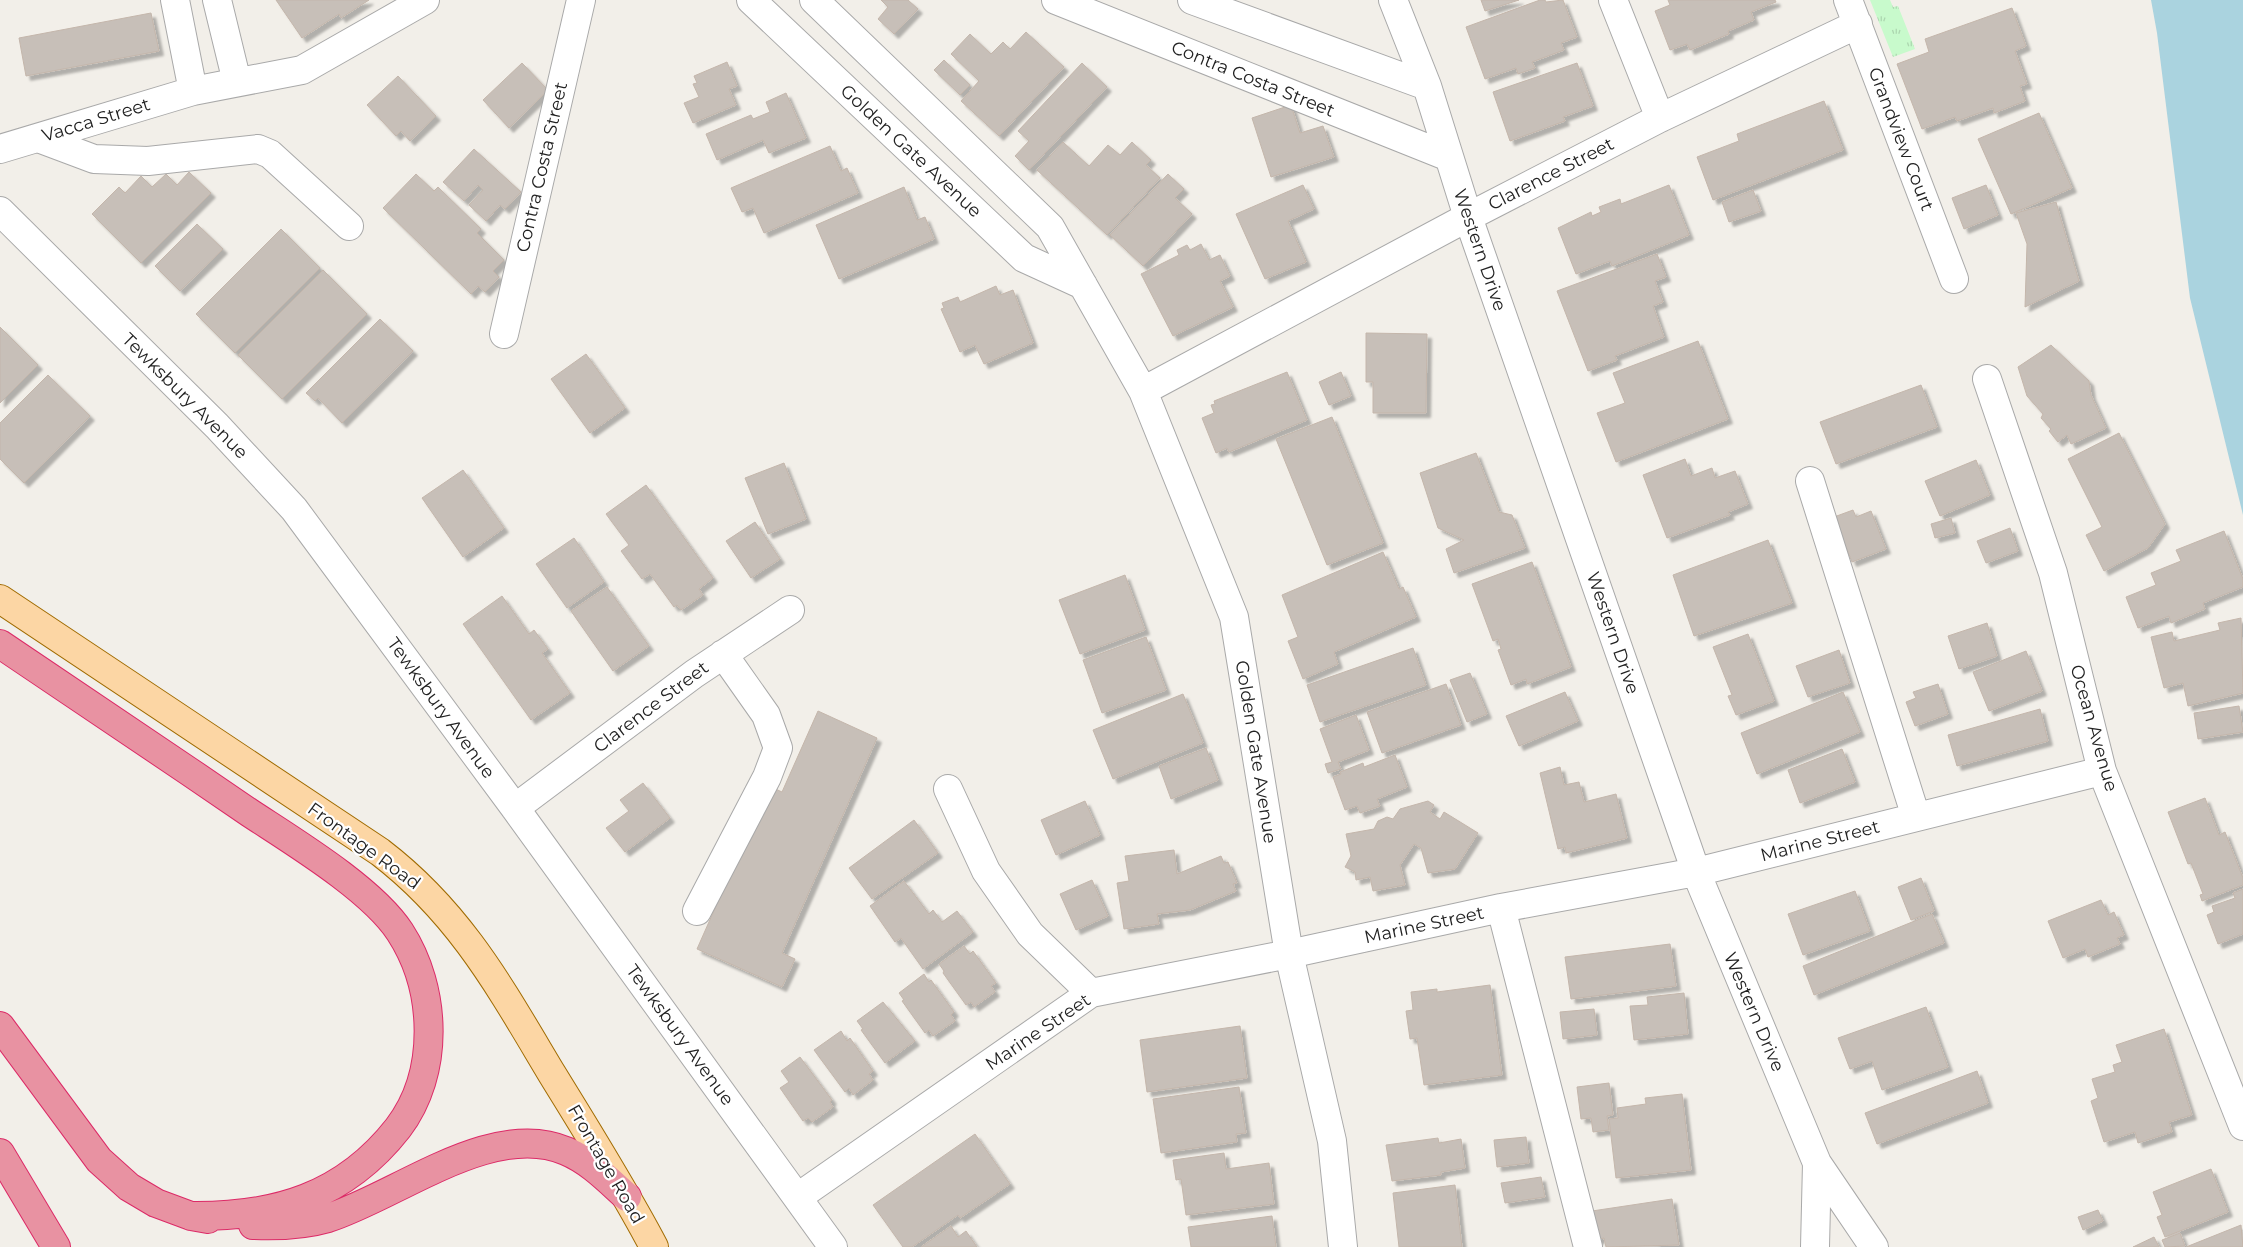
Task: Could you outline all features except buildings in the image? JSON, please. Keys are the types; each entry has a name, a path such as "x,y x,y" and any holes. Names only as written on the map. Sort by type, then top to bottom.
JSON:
{"highway":[{"path":"0,644 275,829 358,890 388,917 400,932 418,968 427,1007 428,1046 425,1065 412,1104 402,1122 385,1144 348,1177 309,1198 265,1211 246,1214 190,1216"},
{"path":"0,1026 99,1160 129,1187 156,1203 190,1216 228,1223 265,1226 298,1224 326,1219 353,1209 473,1153 497,1146 522,1144 548,1146 566,1151 596,1170 627,1197"},
{"path":"0,1153 56,1247"}],"main road":[{"name":"Frontage Road","path":"0,599 380,852 425,890 452,919 486,966 627,1197 654,1247"}],"street":[{"path":"175,0 193,91"},
{"path":"217,0 237,82"},
{"name":"Vacca Street","path":"0,150 193,91 302,70 425,0"},
{"name":"Contra Costa Street","path":"504,334 581,0"},
{"name":"Golden Gate Avenue","path":"751,0 1024,258 1083,285"},
{"name":"Golden Gate Avenue","path":"814,0 1050,228 1143,391 1234,617 1289,954 1332,1141 1343,1247"},
{"name":"Contra Costa Street","path":"1056,0 1449,157"},
{"path":"1192,0 1426,86"},
{"name":"Western Drive","path":"1393,0 1426,86 1468,217 1696,872 1818,1163 1874,1247"},
{"path":"1613,0 1660,118"},
{"name":"Clarence Street","path":"1143,391 1468,217 1660,118 1853,12"},
{"name":"Grandview Court","path":"1853,12 1954,279"},
{"path":"38,138 94,158 148,161 258,149 270,154 349,226"},
{"name":"Tewksbury Avenue","path":"0,211 217,426 294,509 515,808 833,1247"},
{"name":"Ocean Avenue","path":"1986,379 2053,573 2102,771 2243,1126"},
{"path":"1810,481 1916,817"},
{"name":"Clarence Street","path":"515,808 723,654 790,610"},
{"path":"697,911 767,777 778,748 766,715 723,654"},
{"name":"Marine Street","path":"798,1197 1091,993 1289,954 1501,908 1696,872 2102,771"},
{"path":"948,790 986,871 1030,934 1091,993"},
{"path":"1501,908 1588,1247"},
{"path":"1815,1247 1818,1163"}],"green space":[{"path":"1870,0 1890,0 1893,7 1898,6 1915,49 1893,57"}],"water":[{"path":"2151,0 2243,0 2243,515 2190,298 2157,33"}]}
